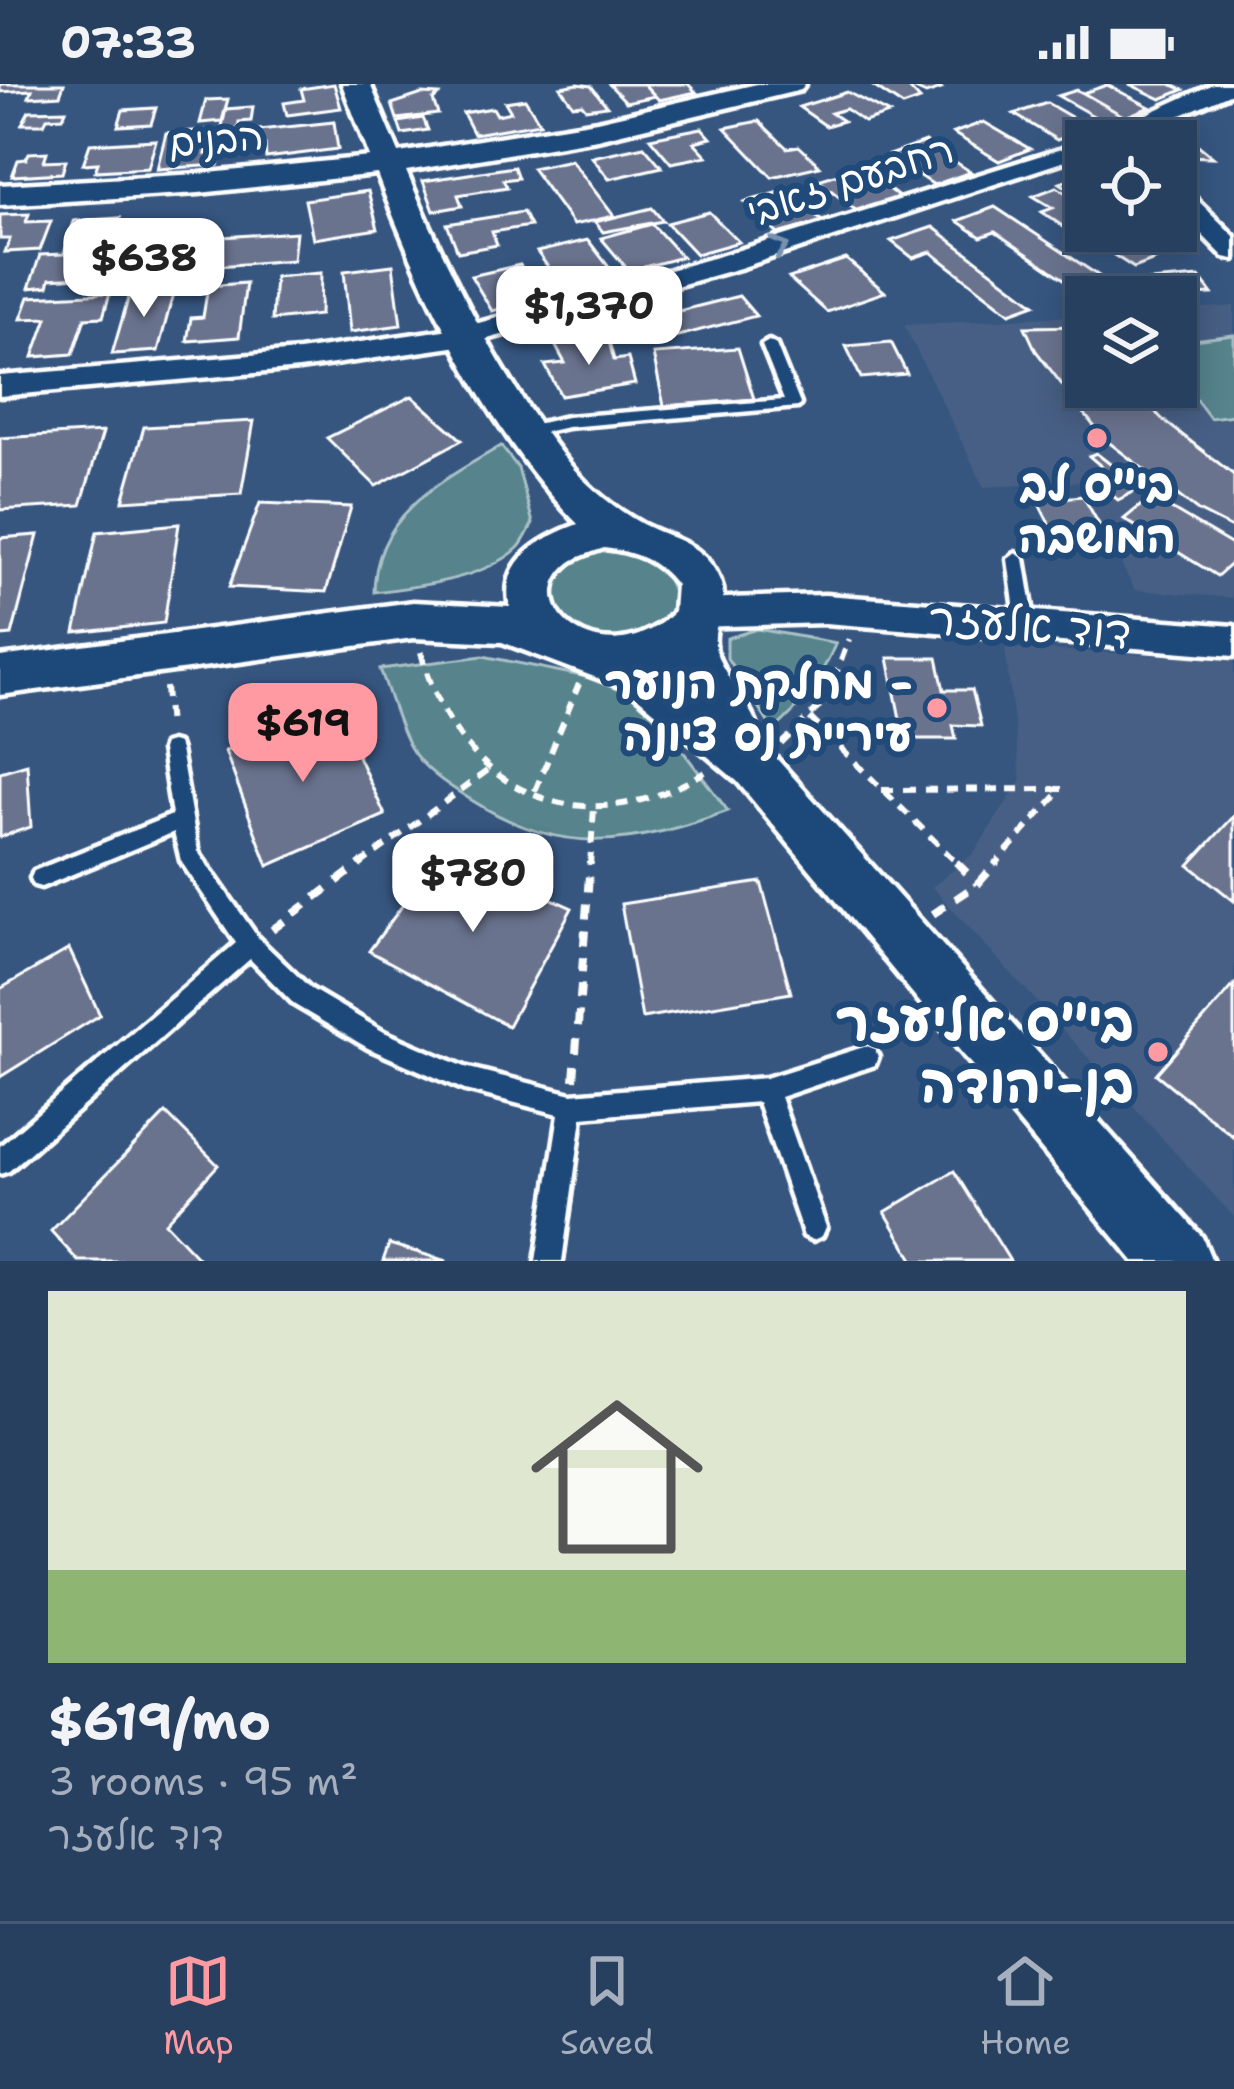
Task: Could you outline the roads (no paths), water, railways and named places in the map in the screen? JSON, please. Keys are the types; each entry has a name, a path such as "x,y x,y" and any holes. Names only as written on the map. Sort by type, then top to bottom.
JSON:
{"street":[{"path":"356,84 418,238 466,336 575,497 625,532"},
{"name":"הבנים","path":"0,195 194,184 388,162 636,122 791,84"},
{"path":"1152,120 1232,84"},
{"path":"1198,101 1234,115"},
{"name":"רחבעם זאבי","path":"0,386 299,360 466,336 926,202 1065,153"},
{"path":"1197,214 1234,251"},
{"path":"535,444 547,556 528,601 533,619 589,656 645,656 670,645 692,604"},
{"path":"0,676 395,622 473,602 578,537 625,532 652,538 675,551 692,604 706,684 745,758"},
{"name":"דוד אלעזר","path":"692,604 1234,641"},
{"path":"395,622 506,624 646,676 745,758 1178,1261"}],"lane":[{"path":"535,444 567,422 793,404 769,345"},
{"path":"1016,559 1026,625"},
{"path":"170,750 188,855 250,945 303,997 376,1040 465,1078 572,1106 766,1090 867,1057"},
{"path":"40,878 182,820"},
{"path":"0,1162 250,945"},
{"path":"766,1090 813,1227"},
{"path":"549,1261 572,1106"}],"place":[{"name":"בי\"ס לב המושבה","path":"1097,438"},
{"name":"מחלקת הנוער - עיריית נס ציונה","path":"937,708"},
{"name":"בי\"ס אליעזר בן-יהודה","path":"1158,1052"}]}
